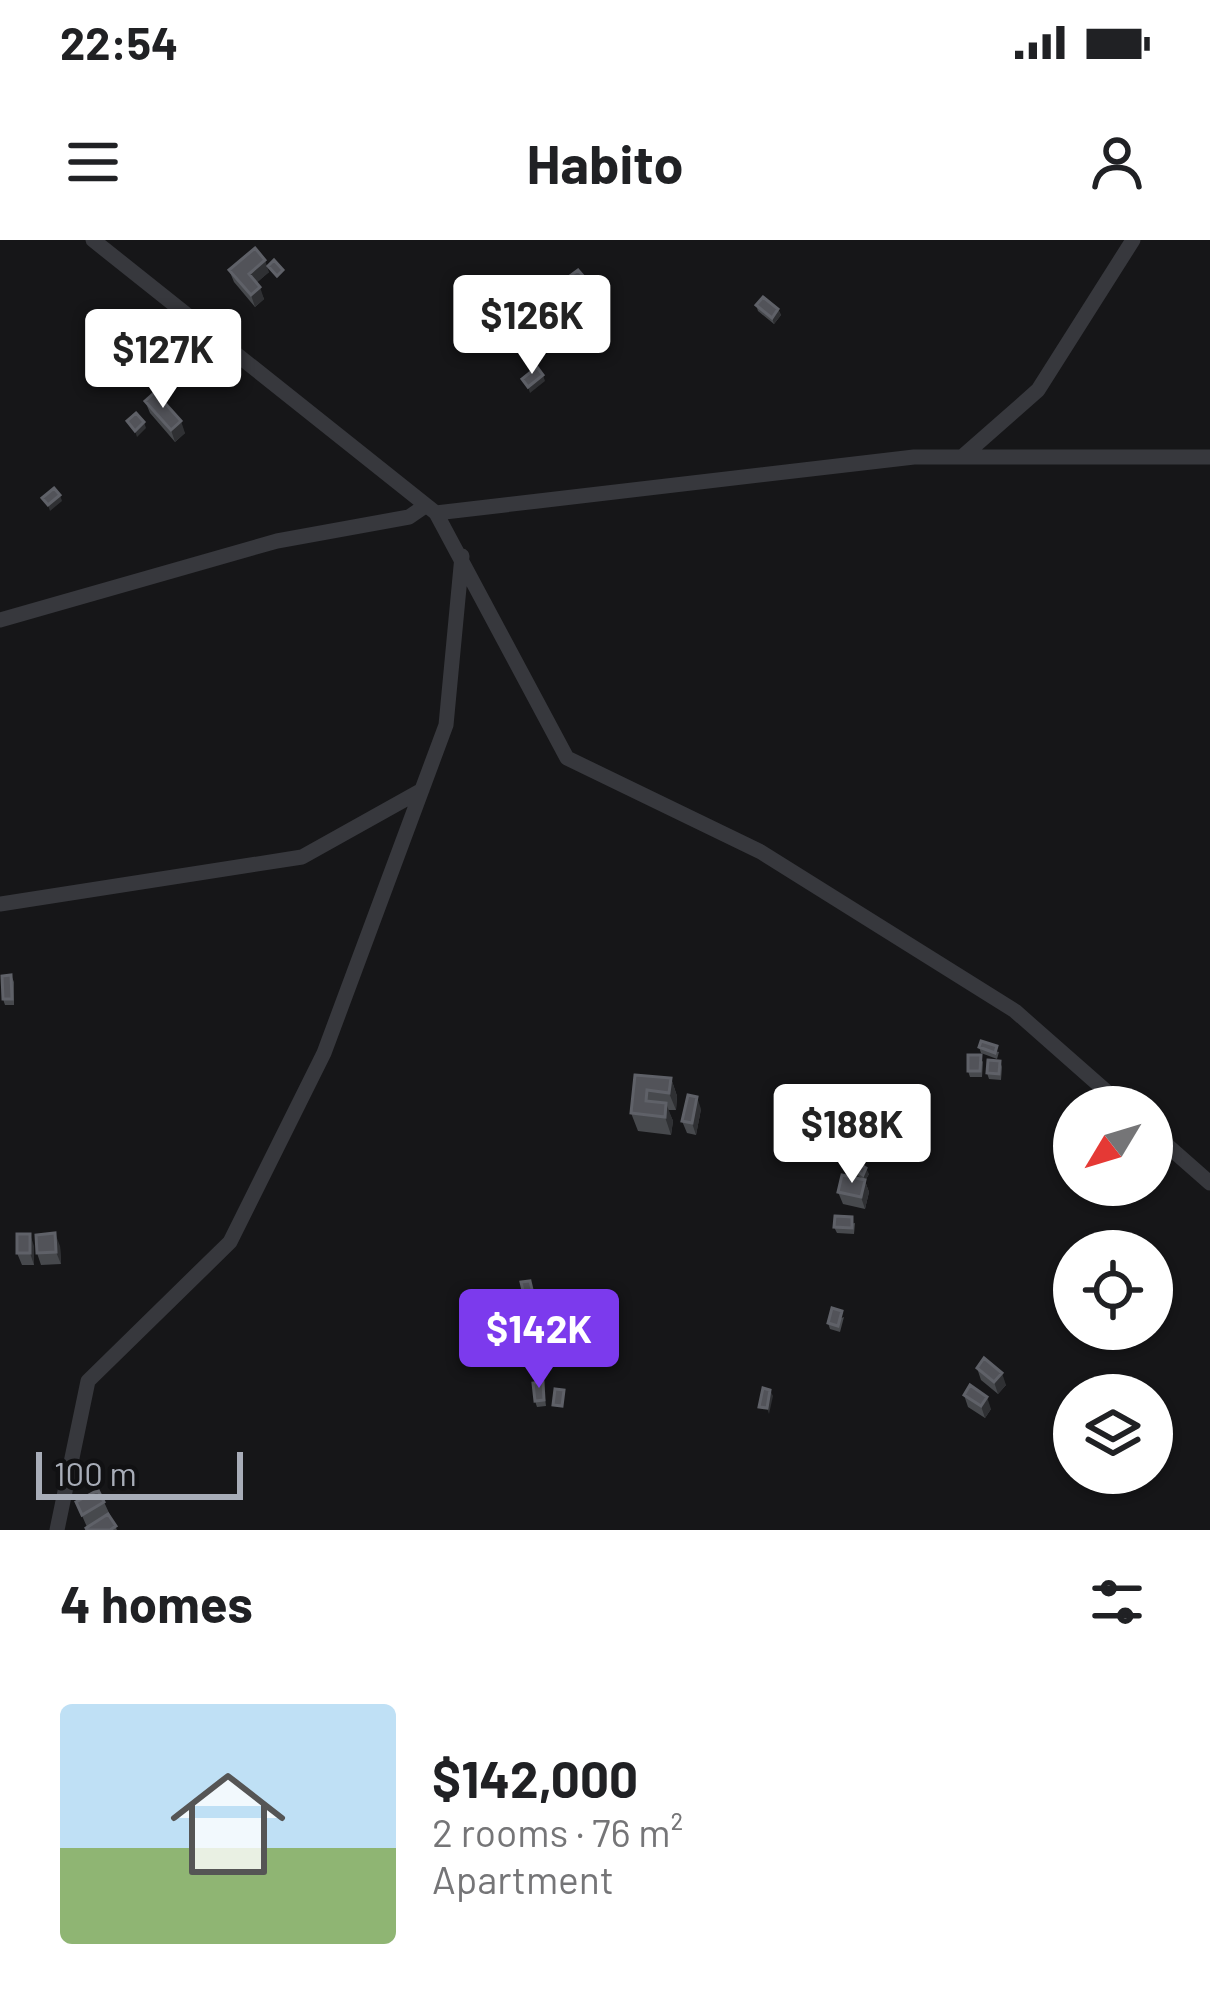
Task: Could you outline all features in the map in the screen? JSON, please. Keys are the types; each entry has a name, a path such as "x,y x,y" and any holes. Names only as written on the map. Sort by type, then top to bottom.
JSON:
{"street":[{"path":"93,240 431,510 462,556 566,758 761,852 1016,1011 1100,1086"},
{"path":"962,457 1038,390 1132,240"},
{"path":"0,620 293,537 431,510 914,458 1210,457"},
{"path":"57,1530 88,1381 230,1242 324,1053 446,725 462,556"},
{"path":"0,904 302,856 422,790"},
{"path":"1173,1150 1210,1183"}],"building":[{"path":"255,248 265,260 249,274 260,287 251,295 229,270"},
{"path":"274,260 283,270 277,276 268,266"},
{"path":"578,270 585,278 573,287 567,278"},
{"path":"763,297 778,309 772,318 756,305"},
{"path":"537,367 543,375 528,387 522,379"},
{"path":"155,392 181,421 171,430 145,401"},
{"path":"136,413 144,422 135,431 127,421"},
{"path":"54,488 60,495 48,505 42,498"},
{"path":"11,975 12,999 3,999 2,976"},
{"path":"981,1041 997,1046 995,1053 979,1047"},
{"path":"968,1055 981,1055 980,1071 968,1071"},
{"path":"988,1060 1000,1061 999,1074 987,1073"},
{"path":"635,1075 671,1078 669,1093 647,1090 646,1101 666,1103 665,1117 631,1113"},
{"path":"688,1095 697,1097 692,1123 682,1121"},
{"path":"866,1095 881,1102 874,1120 858,1113"},
{"path":"851,1158 866,1168 863,1175 847,1165"},
{"path":"842,1175 865,1180 861,1197 838,1192"},
{"path":"835,1216 852,1217 852,1228 834,1227"},
{"path":"55,1233 56,1252 37,1253 36,1235"},
{"path":"17,1234 30,1234 30,1253 17,1253"},
{"path":"530,1281 534,1298 525,1299 521,1282"},
{"path":"832,1308 842,1311 838,1326 828,1323"},
{"path":"984,1358 1002,1373 994,1382 977,1368"},
{"path":"543,1382 544,1400 535,1401 533,1383"},
{"path":"970,1385 987,1397 981,1406 964,1395"},
{"path":"763,1388 770,1390 767,1408 759,1407"},
{"path":"555,1389 564,1390 562,1406 553,1405"},
{"path":"98,1490 104,1502 82,1515 76,1502"},
{"path":"108,1514 116,1526 87,1530 86,1528"}]}
